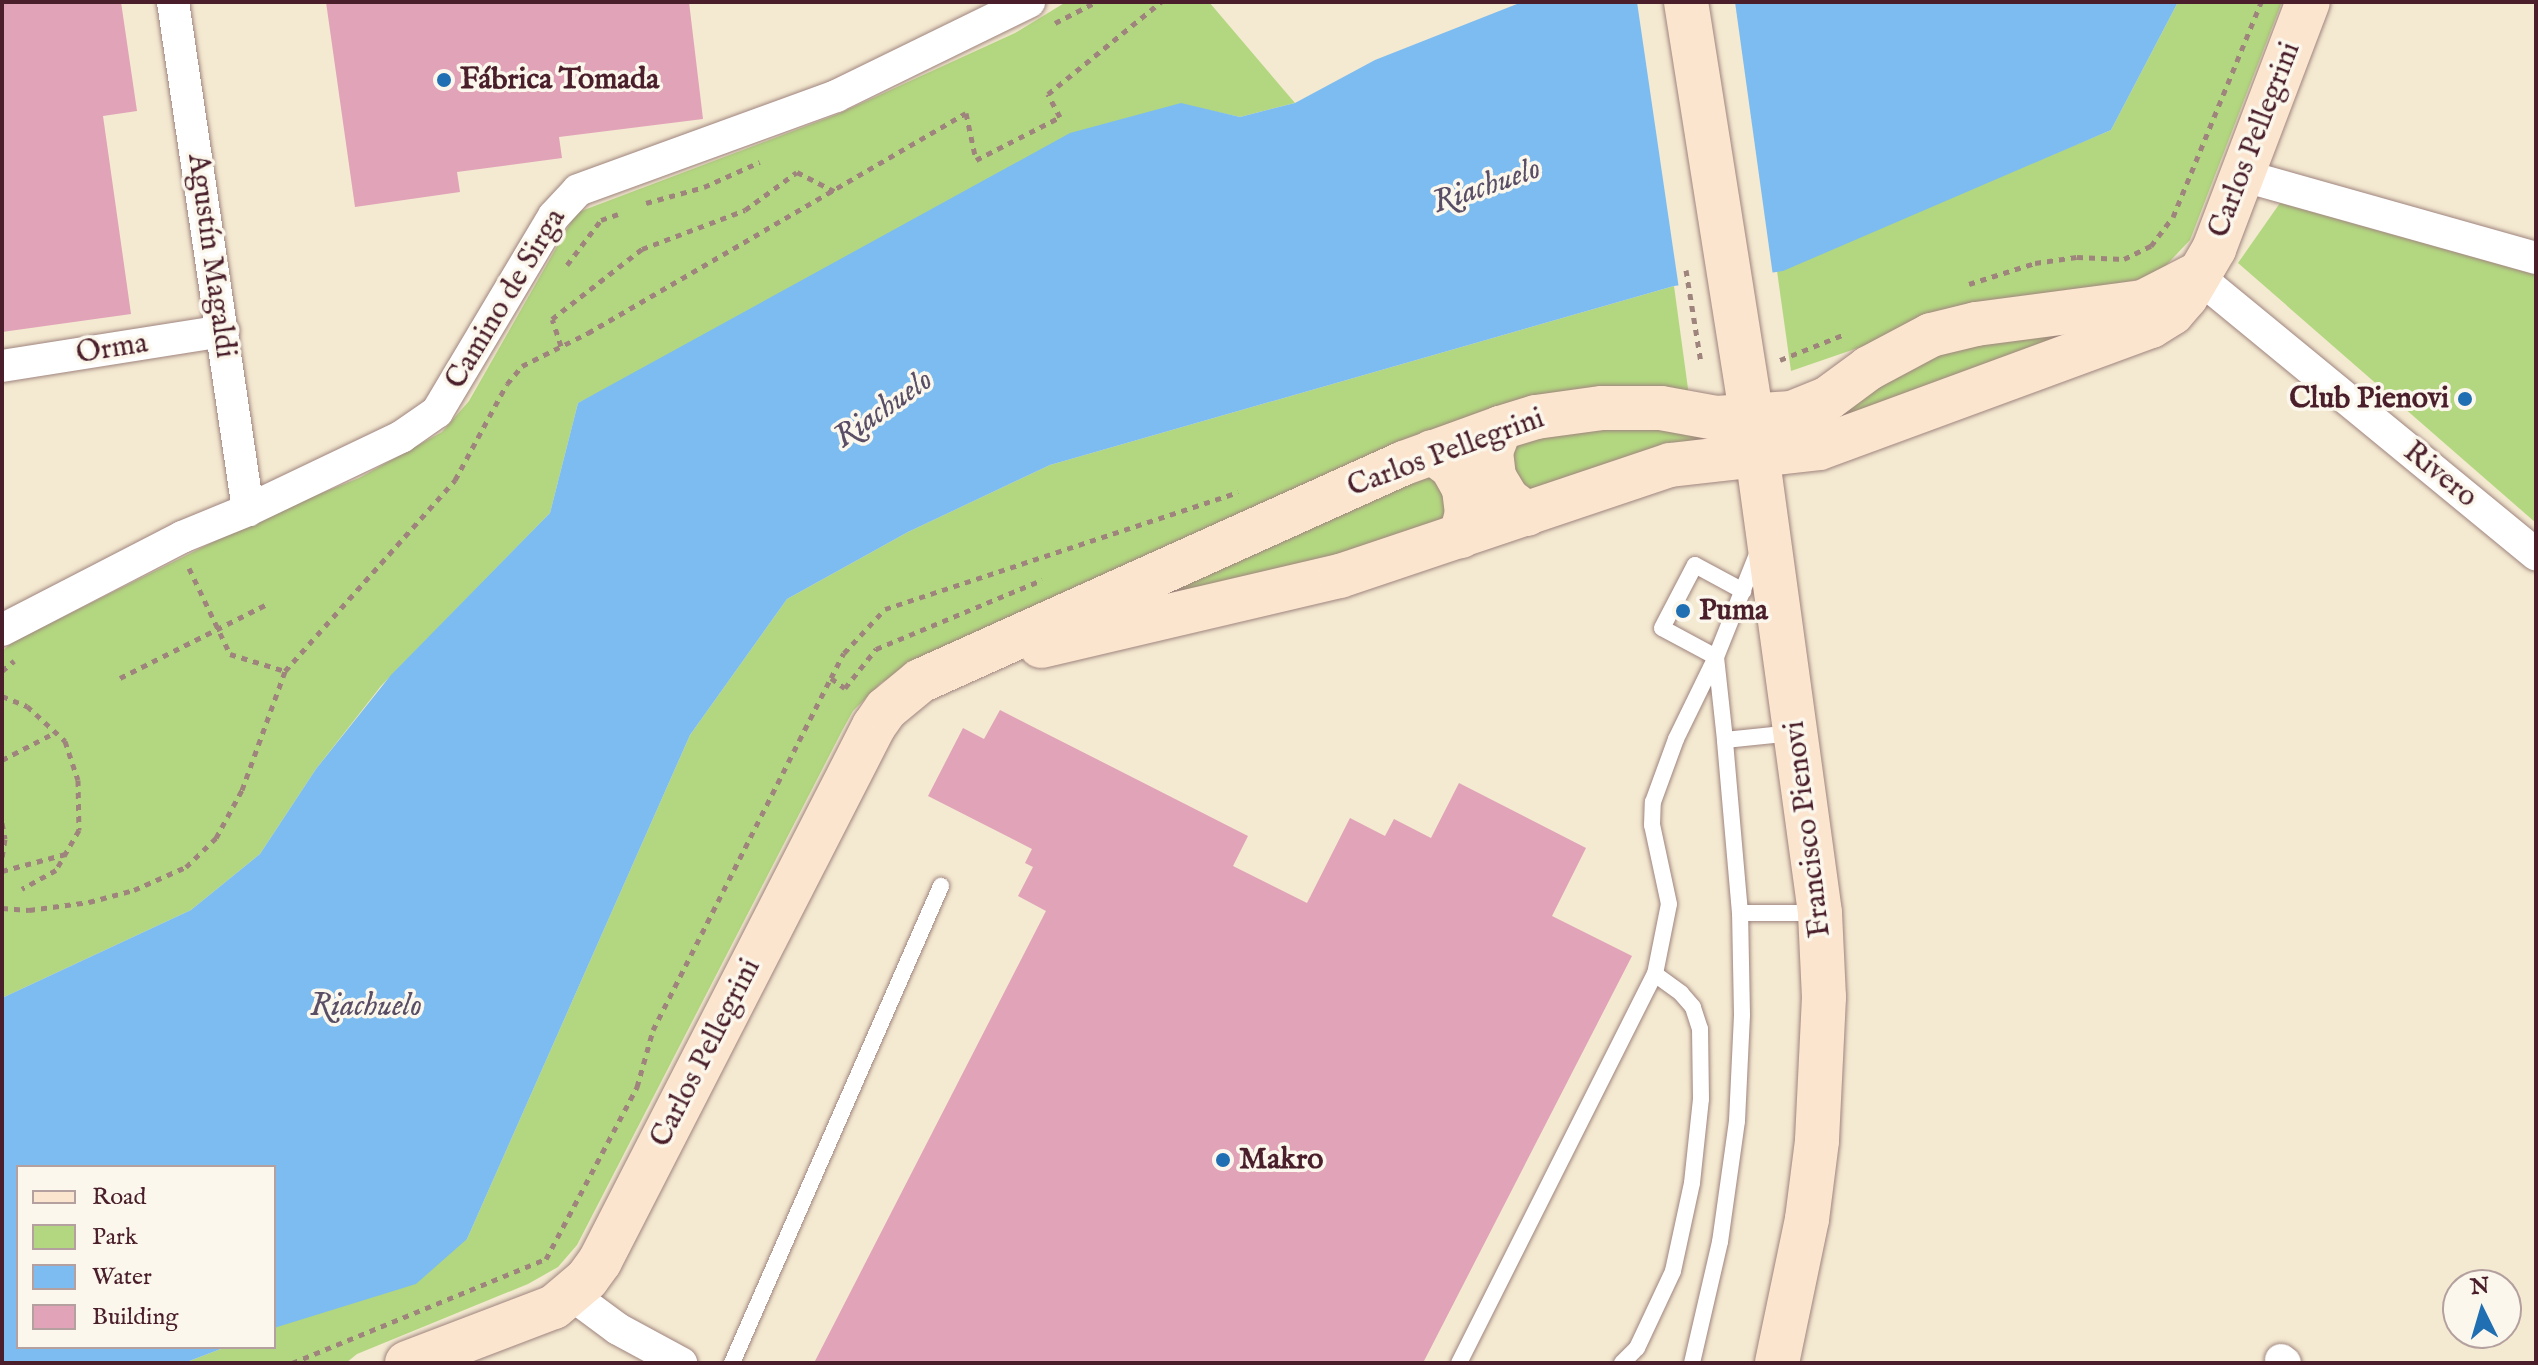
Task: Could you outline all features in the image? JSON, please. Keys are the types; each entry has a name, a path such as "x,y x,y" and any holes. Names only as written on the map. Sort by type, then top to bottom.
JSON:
{"street":[{"name":"Agustín Magaldi","path":"173,2 248,510"},
{"name":"Camino de Sirga","path":"2,630 140,558 401,437 437,412 554,216 578,190 836,96 1029,2"},
{"name":"Francisco Pienovi","path":"1686,2 1754,436 1820,913 1824,997 1817,1141 1807,1219 1777,1363"},
{"name":"Carlos Pellegrini","path":"407,1363 534,1316 572,1295 600,1261 874,726 902,694 941,669 1432,452 1536,417 1602,408 1661,408 1716,418 1754,436 1819,448 2151,326 2172,313 2186,297 2196,275 2214,249 2308,2"},
{"path":"2241,175 2536,258"},
{"name":"Carlos Pellegrini","path":"941,669 1340,576 1754,436 1810,408 1910,344 1946,330 2143,302 2196,275"},
{"name":"Rivero","path":"2196,275 2536,554"},
{"path":"1946,330 1963,336 1974,348 1978,365 1974,378 1962,393"},
{"name":"Orma","path":"2,366 223,331"},
{"path":"1500,428 1491,452 1494,477 1507,499 1527,514"},
{"path":"1432,452 1452,467 1464,489 1467,513 1461,536"},
{"path":"572,1295 618,1329 681,1363"}],"lane":[{"path":"1459,1363 1655,974 1669,904 1652,825 1653,802 1676,739 1716,657 1767,532"},
{"path":"1716,657 1662,628 1695,565 1743,591"},
{"path":"1692,1363 1720,1242 1737,1121 1742,1015 1740,913 1716,657"},
{"path":"1725,740 1797,732"},
{"path":"732,1363 941,886"},
{"path":"1740,913 1820,913"},
{"path":"1622,1363 1637,1348 1673,1271 1692,1183 1701,1099 1700,1029 1693,1007 1681,993 1655,974"}],"path":[{"path":"1054,24 1096,2"},
{"path":"2,908 29,910 89,902 134,890 186,867 216,838 242,790 285,671 455,480 507,384 522,366 834,191 966,113 976,160 1060,117 1048,94 1161,2"},
{"path":"636,206 704,187 761,161"},
{"path":"561,346 552,319 642,249 745,210 797,172 834,191"},
{"path":"564,268 601,220 625,211"},
{"path":"1688,283 1702,372"},
{"path":"179,572 203,561"},
{"path":"189,568 230,654 285,671"},
{"path":"120,678 269,603"},
{"path":"2,671 21,656"},
{"path":"2,696 27,706 65,741 78,780 79,830 56,870 22,889"},
{"path":"2,760 55,732"},
{"path":"2,823 5,839 2,857"},
{"path":"2,871 66,854"}],"green space":[{"path":"1066,2 1209,2 1295,103 1240,117 1181,104 578,403 550,513 381,686 316,769 260,854 191,910 2,998 2,651 13,642 265,516 359,478 442,432 469,401 576,213 838,114 1015,33"},
{"path":"2178,2 2282,2 2190,240 2156,276 1945,318 1791,371 1777,271 2111,130"},
{"name":"Club Pienovi","path":"2280,203 2536,275 2536,523 2238,263"},
{"path":"1674,286 1689,396 1607,389 965,643 882,682 853,711 843,729 577,1245 558,1267 528,1284 357,1354 346,1363 184,1363 221,1349 276,1349 276,1327 467,1239 690,735 787,599 908,532 1050,465"},
{"path":"2111,308 1962,393 1067,640 1500,428 1716,418 1869,368"}],"water":[{"name":"Riachuelo","path":"1522,2 2178,2 2111,130 1783,271 1674,286 1050,465 908,532 787,599 690,735 467,1239 416,1284 276,1327 276,1165 16,1165 16,1349 221,1349 184,1363 2,1363 2,998 191,910 260,854 316,769 391,675 550,513 578,403 1070,133 1181,103 1240,117 1295,103 1375,60"}],"pier":[{"path":"1637,2 1735,2 1773,276 1679,289"}],"building":[{"path":"2,2 121,2 137,111 103,116 131,314 2,332"},
{"name":"Fábrica Tomada","path":"326,2 689,2 703,119 559,137 562,158 457,172 460,192 355,207"},
{"name":"Makro","path":"1000,710 1248,836 1233,866 1307,903 1350,818 1385,836 1394,819 1431,838 1459,783 1586,848 1552,916 1632,956 1423,1363 814,1363 1046,911 1018,896 1033,867 1025,863 1032,849 928,796 963,728 984,739"}],"place":[{"name":"Fábrica Tomada","path":"444,80"},
{"name":"Club Pienovi","path":"2465,399"},
{"name":"Puma","path":"1683,611"},
{"name":"Makro","path":"1223,1160"}]}
